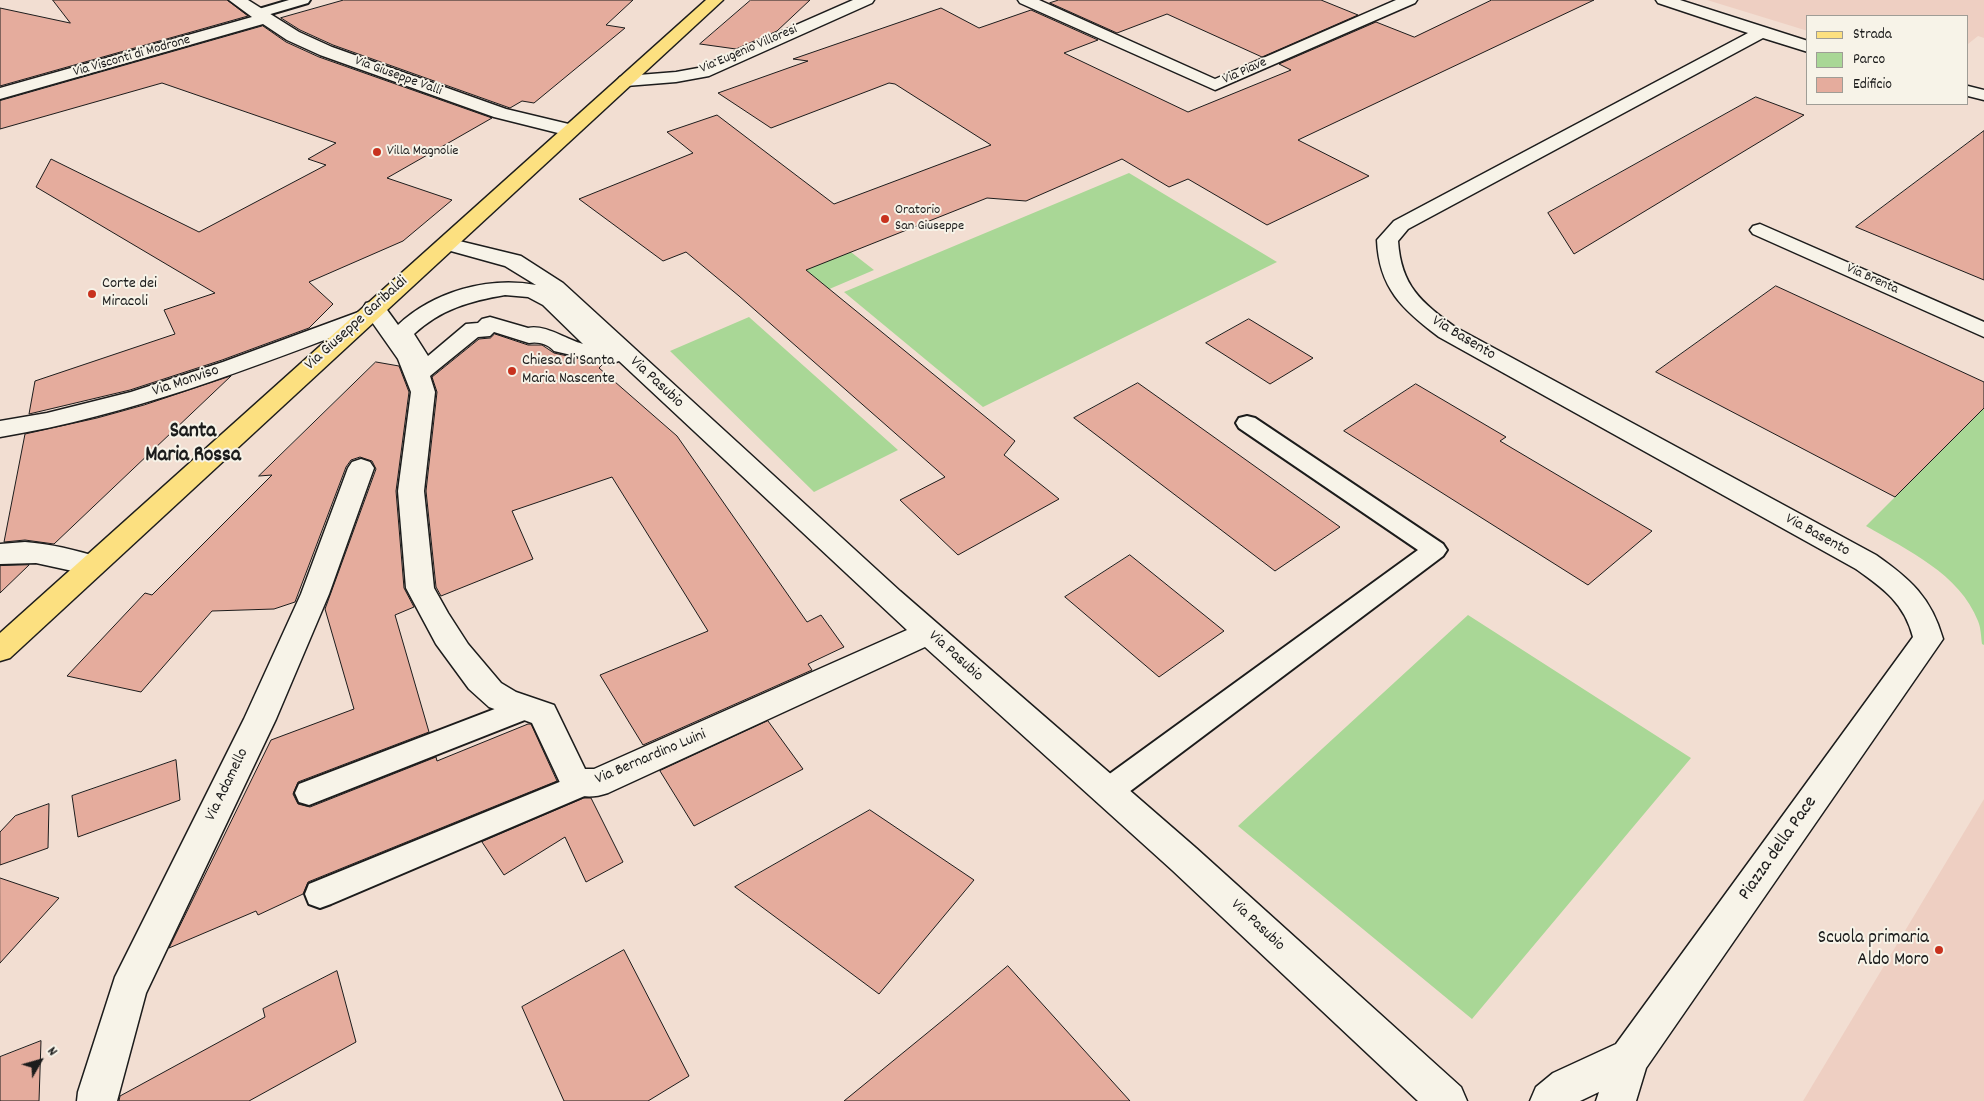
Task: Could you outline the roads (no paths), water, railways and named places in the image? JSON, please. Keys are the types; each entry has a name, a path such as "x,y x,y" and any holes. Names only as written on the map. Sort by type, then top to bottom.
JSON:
{"main road":[{"name":"Via Giuseppe Garibaldi","path":"0,650 91,565 715,0"}],"street":[{"name":"Via Giuseppe Valli","path":"237,0 293,36 326,51 500,113 570,130"},
{"name":"Via Eugenio Villoresi","path":"626,81 676,77 703,72 866,0"},
{"name":"Via Piave","path":"1026,0 1215,85 1409,0"},
{"path":"1664,0 1806,46"},
{"name":"Via Visconti di Modrone","path":"0,94 260,16"},
{"name":"Via Basento","path":"1762,32 1401,225 1387,240 1387,255 1399,290 1418,311 1447,332 1866,562 1896,583 1910,599 1923,620 1928,639"},
{"path":"1969,91 1984,95"},
{"name":"Via Brenta","path":"1760,230 1984,330"},
{"name":"Via Pasubio","path":"446,244 513,261 555,288 928,634 1184,859 1447,1101"},
{"path":"505,288 534,291 551,300 610,357 562,346 560,342 533,334 529,336 490,324 482,331 474,329 425,370 402,333 424,314 461,297 505,288"},
{"name":"Via Monviso","path":"0,429 66,418 131,401 220,370 370,312"},
{"name":"Via Bernardino Luini","path":"370,312 413,366 423,392 411,491 420,588 470,670 486,689 499,698 543,714 574,779 584,784 597,783 615,776 928,634"},
{"name":"Via Adamello","path":"97,1101 128,990 260,719 315,594 360,468"},
{"path":"0,554 19,551 48,553 91,565"},
{"name":"Piazza della Pace","path":"1616,1101 1630,1058 1928,639"},
{"name":"Piazza della Pace","path":"1550,1101 1567,1087 1630,1058"}],"lane":[{"path":"260,16 303,0"},
{"path":"1106,792 1435,550 1247,423"},
{"path":"309,793 526,708"},
{"path":"320,894 584,784"}],"place":[{"name":"Villa Magnolie","path":"377,152"},
{"name":"Oratorio San Giuseppe","path":"885,219"},
{"name":"Corte dei Miracoli","path":"92,294"},
{"name":"Chiesa di Santa Maria Nascente","path":"512,371"},
{"name":"Scuola primaria Aldo Moro","path":"1939,950"}],"district":[{"name":"Santa Maria Rossa","path":"193,445"}]}
